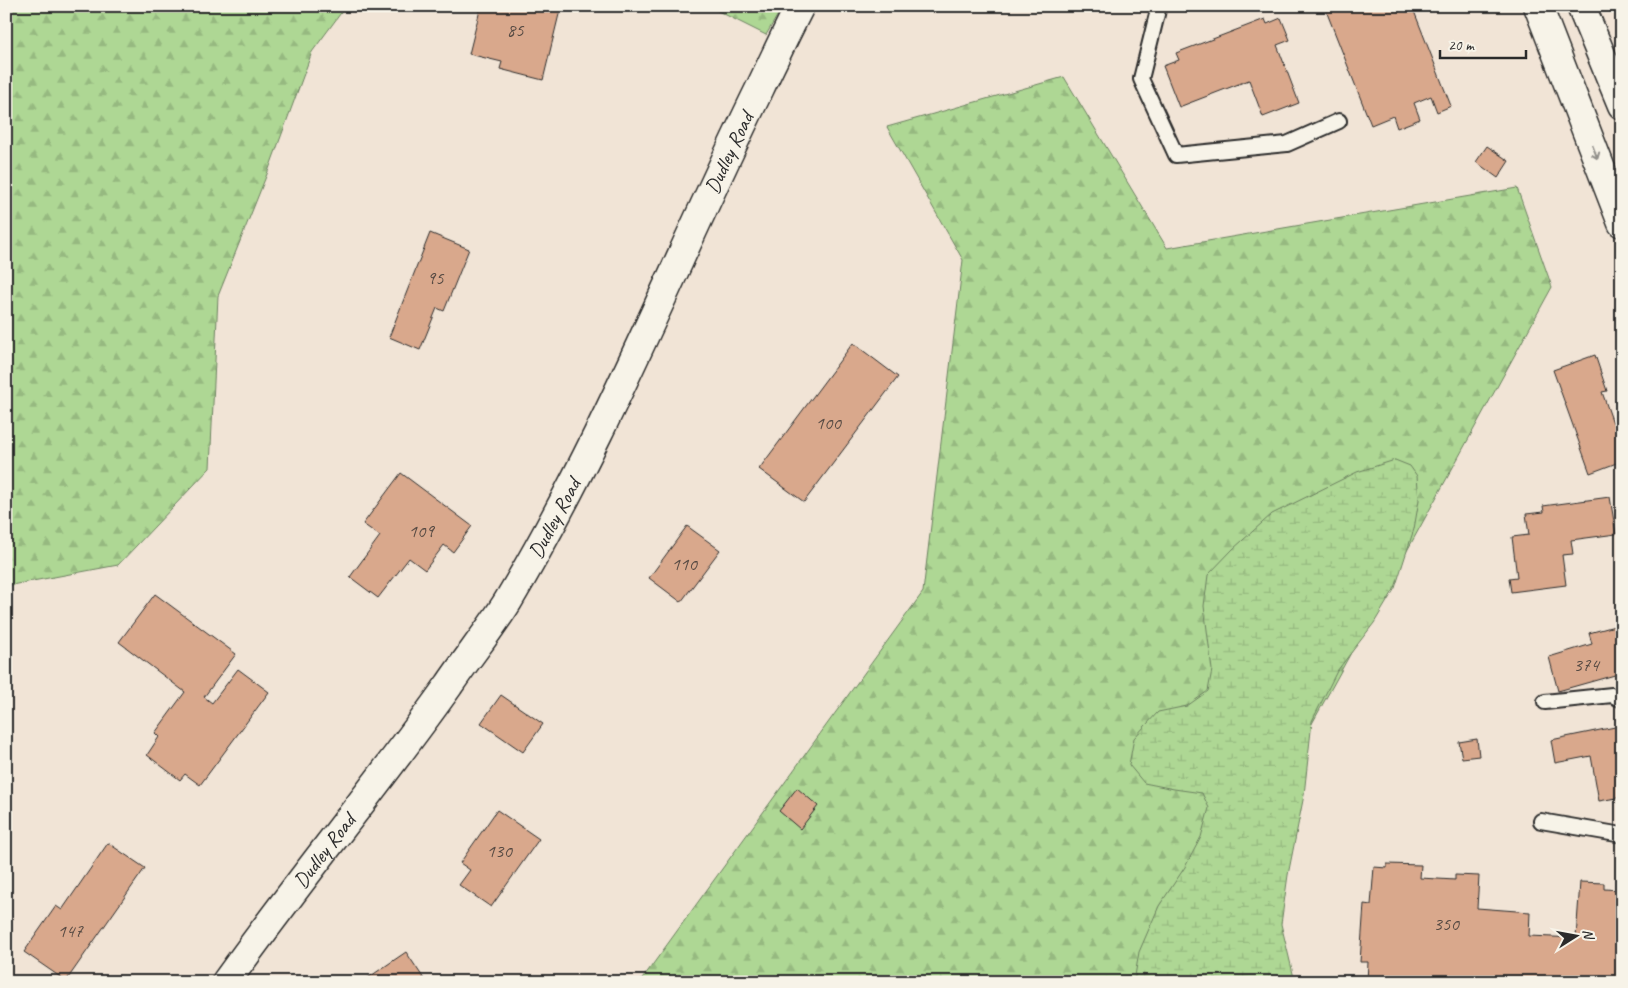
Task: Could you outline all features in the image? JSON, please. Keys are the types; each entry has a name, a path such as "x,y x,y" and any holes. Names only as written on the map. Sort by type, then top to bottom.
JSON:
{"main road":[{"name":"Dudley Road","path":"226,982 273,916 416,730 506,603 565,500 648,328 729,150 800,6"},
{"path":"1538,6 1622,223"},
{"path":"1581,6 1622,105"}],"lane":[{"path":"1159,6 1141,79 1176,155 1287,144 1339,121"},
{"path":"1545,702 1612,695 1622,700"},
{"path":"1542,821 1622,836"}],"green space":[{"path":"6,6 346,6 312,52 269,169 218,296 210,468 118,565 6,586"},
{"path":"708,6 783,6 766,35"},
{"path":"1064,77 1167,248 1517,188 1552,287 1170,982 640,982 923,592 963,260 887,127"},
{"path":"1395,460 1410,466 1417,476 1419,500 1414,529 1395,588 1374,623 1337,671 1312,721 1304,795 1288,875 1281,924 1295,982 1134,982 1139,952 1159,906 1185,867 1201,837 1209,808 1202,793 1144,783 1129,765 1134,738 1158,712 1187,706 1208,691 1212,670 1204,606 1208,575 1233,549 1272,514 1357,472"}],"building":[{"path":"481,6 561,6 543,80 500,69 502,62 469,54"},
{"path":"1331,6 1412,6 1451,106 1437,112 1431,96 1414,103 1420,119 1397,128 1393,116 1371,125 1325,8"},
{"path":"1281,18 1290,40 1277,45 1299,103 1263,117 1249,80 1179,107 1163,66 1179,60 1176,53 1265,19 1267,24"},
{"path":"1487,146 1509,161 1498,178 1476,162"},
{"path":"430,233 469,249 444,311 437,308 420,350 389,337"},
{"path":"853,343 898,377 804,502 759,469"},
{"path":"1595,355 1607,391 1602,392 1613,423 1619,421 1622,427 1622,461 1590,473 1553,370"},
{"path":"401,473 472,526 453,552 444,545 425,570 409,558 378,598 350,577 380,536 363,524"},
{"path":"1610,497 1616,534 1571,540 1573,554 1562,555 1566,585 1511,592 1509,578 1517,577 1512,537 1529,535 1526,514 1544,512 1543,506"},
{"path":"687,526 720,550 681,602 649,578"},
{"path":"155,594 236,654 204,697 212,703 238,669 269,692 200,785 185,774 180,780 147,755 159,737 155,733 185,692 119,642"},
{"path":"1622,624 1622,673 1558,691 1549,657 1592,644 1589,633"},
{"path":"501,695 543,724 523,752 481,723"},
{"path":"1620,726 1622,785 1620,785 1622,797 1599,801 1591,756 1555,763 1551,740"},
{"path":"1477,739 1479,756 1462,758 1459,742"},
{"path":"797,788 818,806 800,829 779,811"},
{"path":"497,810 539,839 491,907 459,885 470,870 460,863"},
{"path":"108,843 145,868 66,981 24,952 56,906 62,910"},
{"path":"1387,864 1421,865 1420,878 1455,880 1455,875 1479,876 1477,908 1530,912 1529,936 1576,938 1580,882 1604,883 1604,889 1622,890 1622,982 1367,982 1368,962 1360,962 1364,904 1371,905 1374,867 1387,868"},
{"path":"406,952 426,982 362,982"}]}
